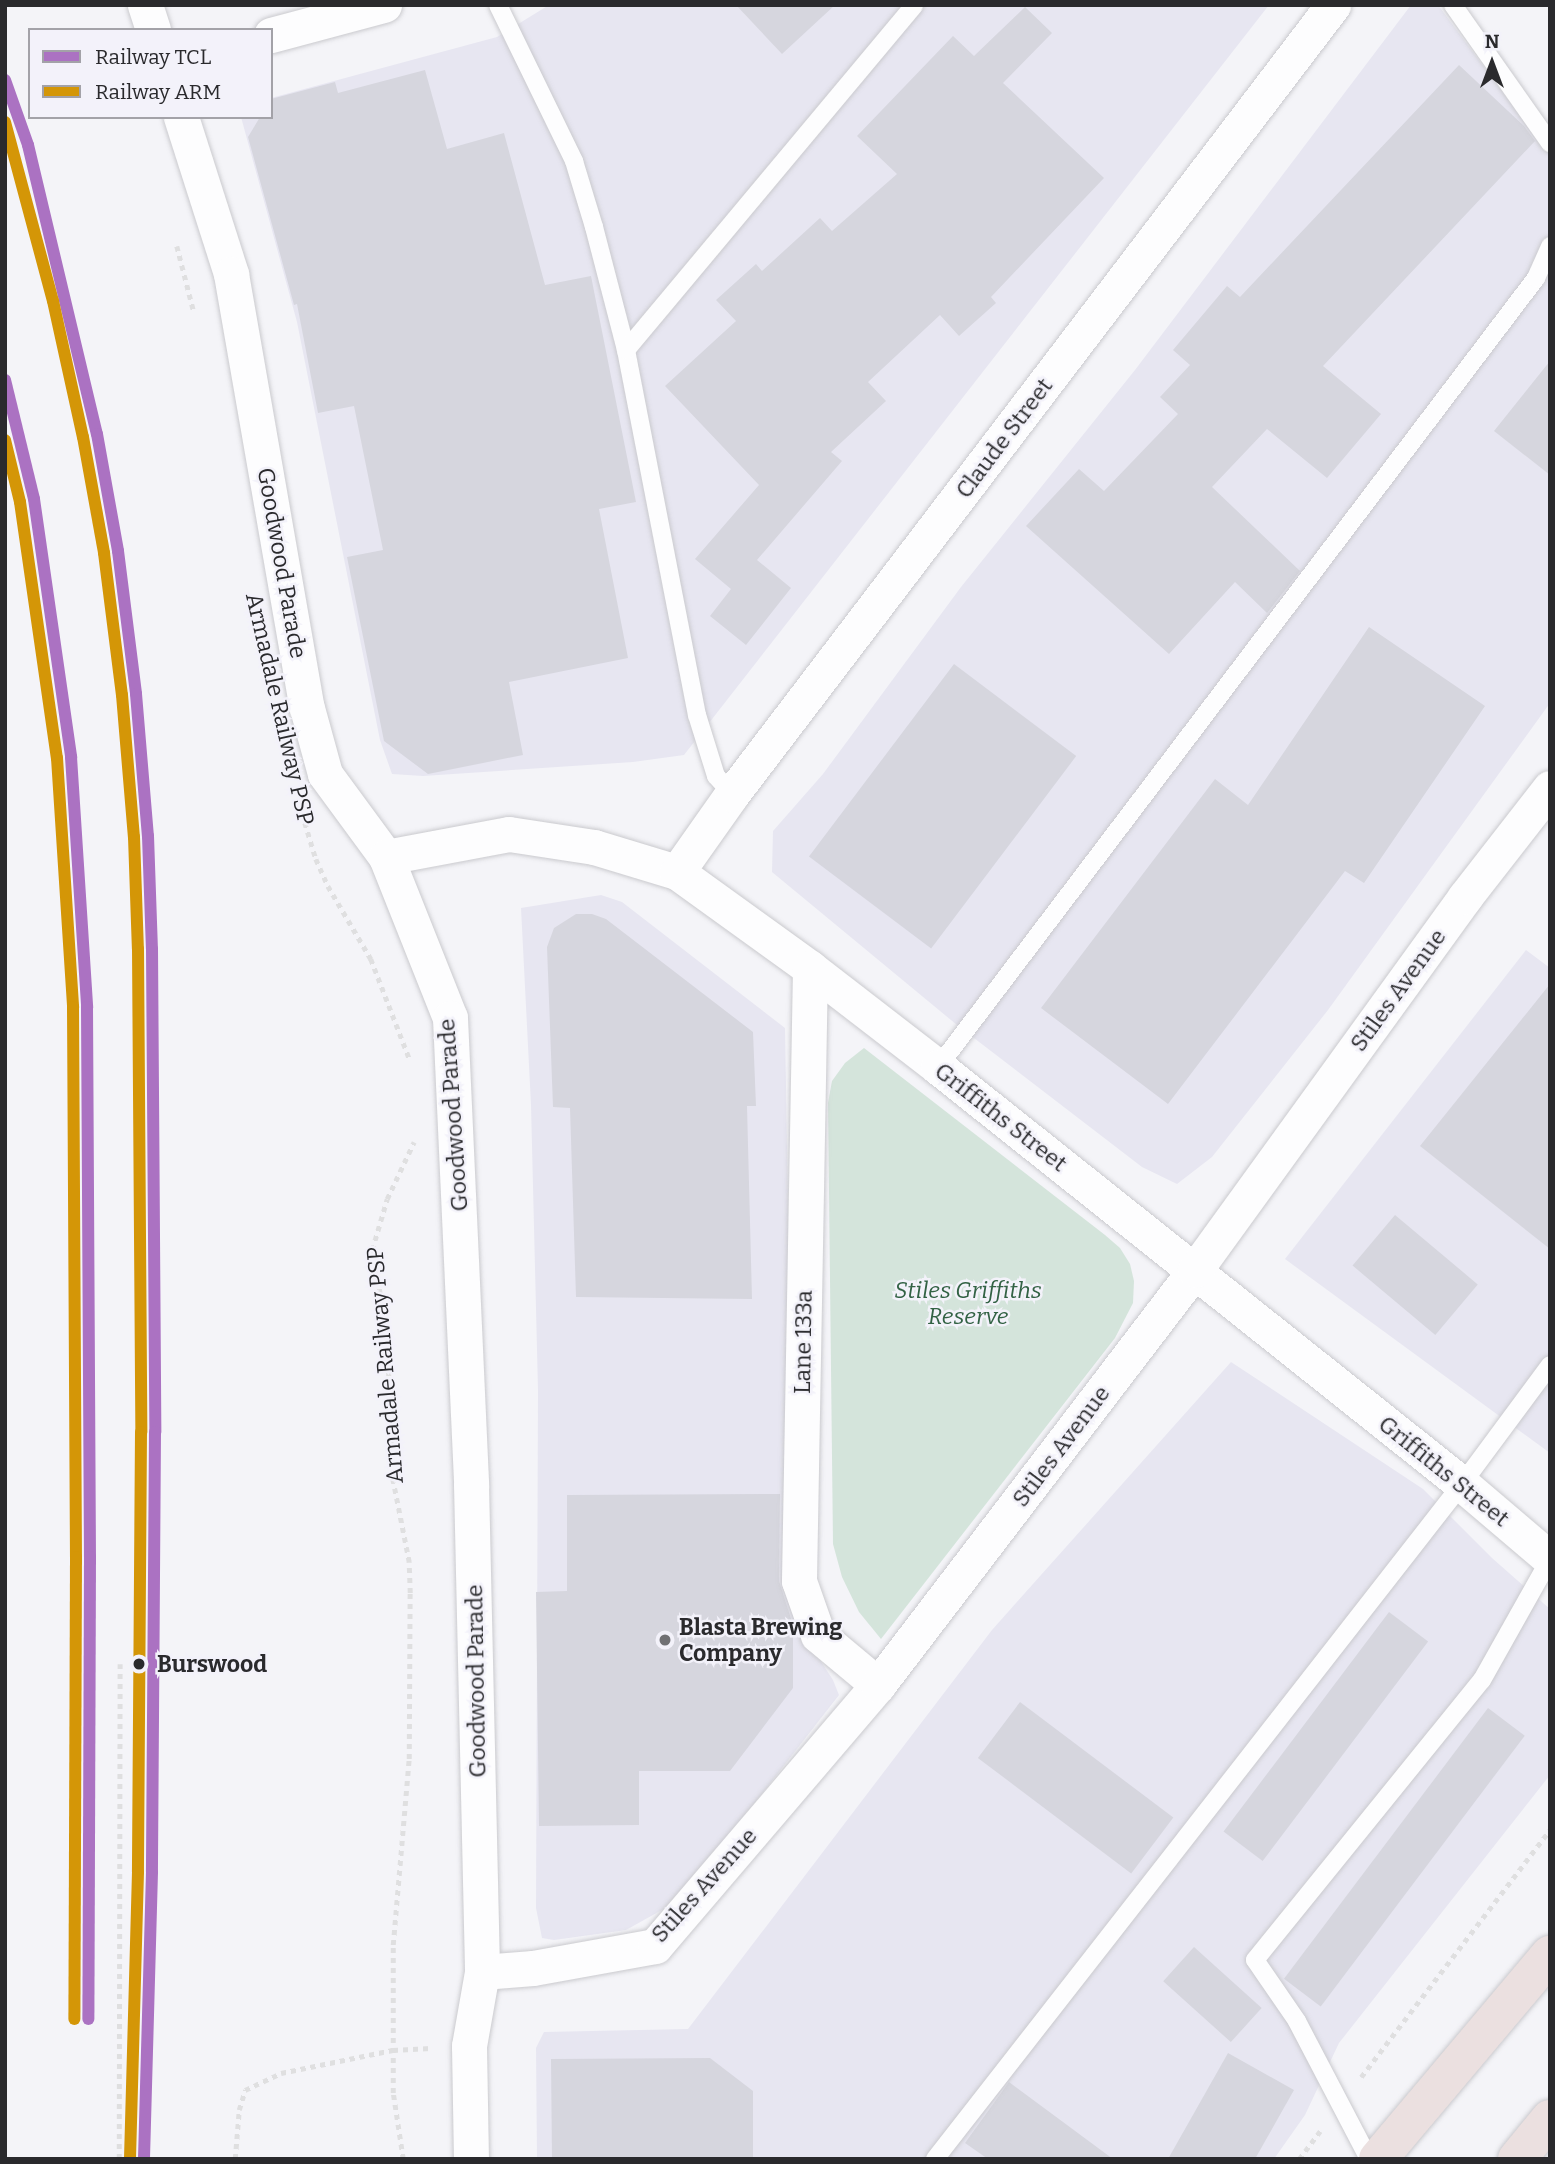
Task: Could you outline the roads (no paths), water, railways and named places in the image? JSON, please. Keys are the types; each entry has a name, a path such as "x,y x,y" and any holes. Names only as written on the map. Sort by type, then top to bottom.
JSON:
{"highway":[{"path":"1378,2159 1550,1955"},
{"path":"1517,2159 1550,2119"}],"street":[{"path":"145,5 152,28"},
{"path":"273,34 384,5"},
{"name":"Claude Street","path":"677,872 732,794 1334,5"},
{"name":"Goodwood Parade","path":"182,119 231,274 307,708 325,774 386,857 450,1018 471,1484 482,1972 469,2046 471,2159"},
{"name":"Stiles Avenue","path":"482,1972 533,1968 655,1946 878,1685 1195,1270 1465,897 1550,788"},
{"name":"Griffiths Street","path":"386,857 509,834 594,847 677,872 810,968 938,1067 1462,1484 1550,1559"},
{"name":"Lane 133a","path":"810,968 799,1581 818,1635 878,1685"}],"lane":[{"path":"498,5 575,161 626,350 697,715 716,776 732,794"},
{"path":"626,350 914,5"},
{"path":"1453,5 1550,143"},
{"path":"938,1067 1536,278 1550,246"},
{"path":"935,2159 1462,1484 1550,1365"},
{"path":"1369,2159 1297,2021 1255,1961 1482,1680 1550,1559"}],"rail line":[{"name":"TCL","path":"5,80 28,145 97,434 118,551 136,694 148,836 152,949 155,1432 152,1872 144,2159"},
{"name":"ARM","path":"5,122 53,301 83,437 104,553 122,695 134,837 138,949 141,1432 138,1872 130,2159"},
{"name":"TCL","path":"5,380 34,499 71,757 87,1007 90,1557 88,2019"},
{"name":"ARM","path":"5,440 20,502 57,758 73,1007 76,1557 74,2019"}],"place":[{"name":"Blasta Brewing Company","path":"665,1640"},
{"name":"Burswood","path":"139,1664"}],"park label":[{"name":"Stiles Griffiths Reserve","path":"968,1303"}]}
